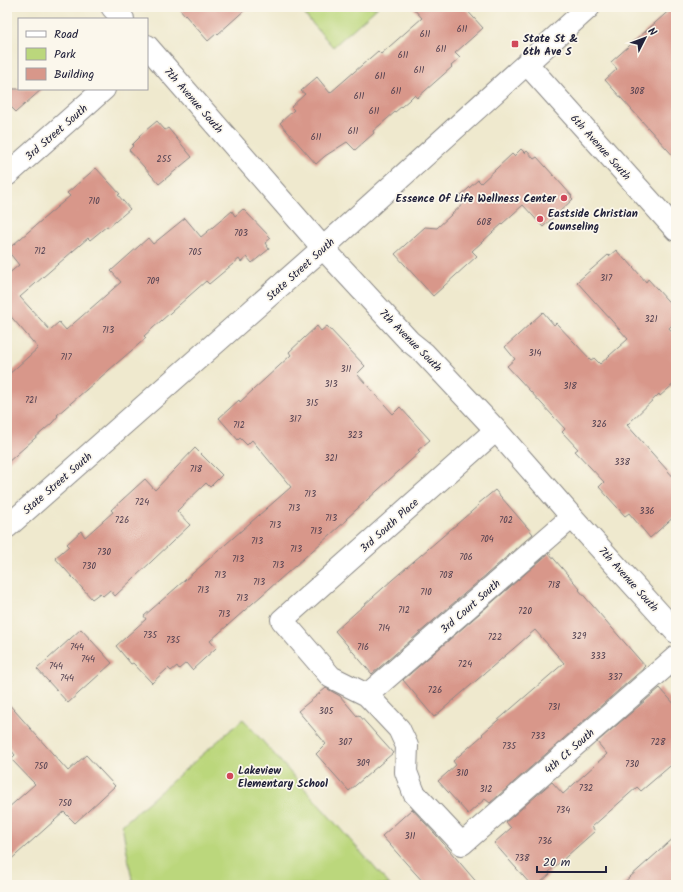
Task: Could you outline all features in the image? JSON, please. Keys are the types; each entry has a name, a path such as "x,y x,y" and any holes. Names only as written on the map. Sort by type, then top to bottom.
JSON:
{"street":[{"path":"112,7 122,18"},
{"name":"State Street South","path":"7,527 323,248 589,7"},
{"name":"7th Avenue South","path":"148,49 323,248 409,341 424,353 496,430 676,632"},
{"name":"6th Avenue South","path":"527,64 676,230"},
{"name":"3rd Street South","path":"7,175 103,90"},
{"name":"3rd South Place","path":"367,695 331,676 282,620 496,430"},
{"name":"3rd Court South","path":"367,695 572,516"},
{"name":"4th Ct South","path":"367,695 402,734 407,746 406,772 414,793 462,844 676,657"}],"green space":[{"path":"298,7 378,7 333,47"},
{"path":"243,719 390,885 133,885 122,825"}],"building":[{"path":"178,7 248,7 208,41"},
{"path":"412,7 464,7 483,28 455,53 460,58 451,66 452,67 417,98 414,95 373,131 374,133 355,150 347,142 325,156 316,164 280,123 294,110 291,107 305,94 301,91 317,77 330,93 378,51 381,54 422,18"},
{"path":"673,7 676,7 676,159 605,80 617,69 611,62"},
{"path":"7,89 41,90 16,112 7,103"},
{"path":"157,121 165,130 168,128 192,157 159,184 129,150 140,137 139,136"},
{"path":"521,149 525,153 527,151 534,159 537,157 573,199 543,227 523,205 472,251 477,256 433,296 395,254 425,227 437,228 465,202 460,196 478,180 481,183 512,154 514,156"},
{"path":"96,168 120,194 118,195 130,209 109,227 107,226 90,240 88,238 20,297 50,330 59,322 66,330 121,282 111,271 148,238 153,244 185,218 201,237 232,211 235,216 243,209 271,238 265,243 269,249 252,263 247,257 241,262 239,259 209,284 206,281 144,336 146,338 57,415 58,416 52,423 7,463 7,376 38,348 7,312 7,275 19,265 7,250 70,196 67,193"},
{"path":"616,250 646,282 648,279 676,310 676,321 669,328 676,336 676,382 660,396 659,394 627,425 676,480 676,515 650,538 629,513 625,516 599,487 604,482 575,451 578,449 562,432 565,429 507,366 515,359 505,347 543,312 554,325 556,323 591,360 594,358 600,364 628,339 577,282 608,255 609,256"},
{"path":"317,326 321,331 327,326 365,366 357,374 393,414 400,407 430,440 418,450 420,452 346,519 347,520 210,641 216,648 192,670 186,663 179,669 177,666 171,671 168,668 152,683 133,663 131,664 116,646 146,619 144,616 291,487 252,440 247,445 240,438 238,440 219,418 239,400 240,402 291,355 289,352"},
{"path":"195,448 222,475 210,487 206,483 177,511 190,525 115,596 110,590 103,596 100,593 92,599 55,558 69,546 67,544 81,531 85,537 113,512 111,510 145,479 155,490"},
{"path":"495,490 533,534 372,674 335,631"},
{"path":"549,553 645,666 490,803 485,799 468,814 438,781 456,765 453,761 564,663 535,630 434,717 403,680"},
{"path":"81,629 112,663 68,703 37,669"},
{"path":"326,688 340,696 393,753 349,791 316,754 326,744 298,711"},
{"path":"660,688 676,706 676,761 641,791 637,787 592,827 595,831 549,872 550,874 538,885 531,885 494,843 511,828 506,822 552,782 563,794 607,754 597,742"},
{"path":"7,702 68,771 86,755 115,786 75,823 64,812 7,863 7,809 35,784 11,759 15,755 7,745"},
{"path":"412,809 479,885 426,885 382,836"},
{"path":"676,836 676,885 621,885"}],"place":[{"name":"State St & 6th Ave S","path":"515,44"},
{"name":"Essence Of Life Wellness Center","path":"564,198"},
{"name":"Eastside Christian Counseling","path":"540,219"},
{"name":"Lakeview Elementary School","path":"230,776"}]}
